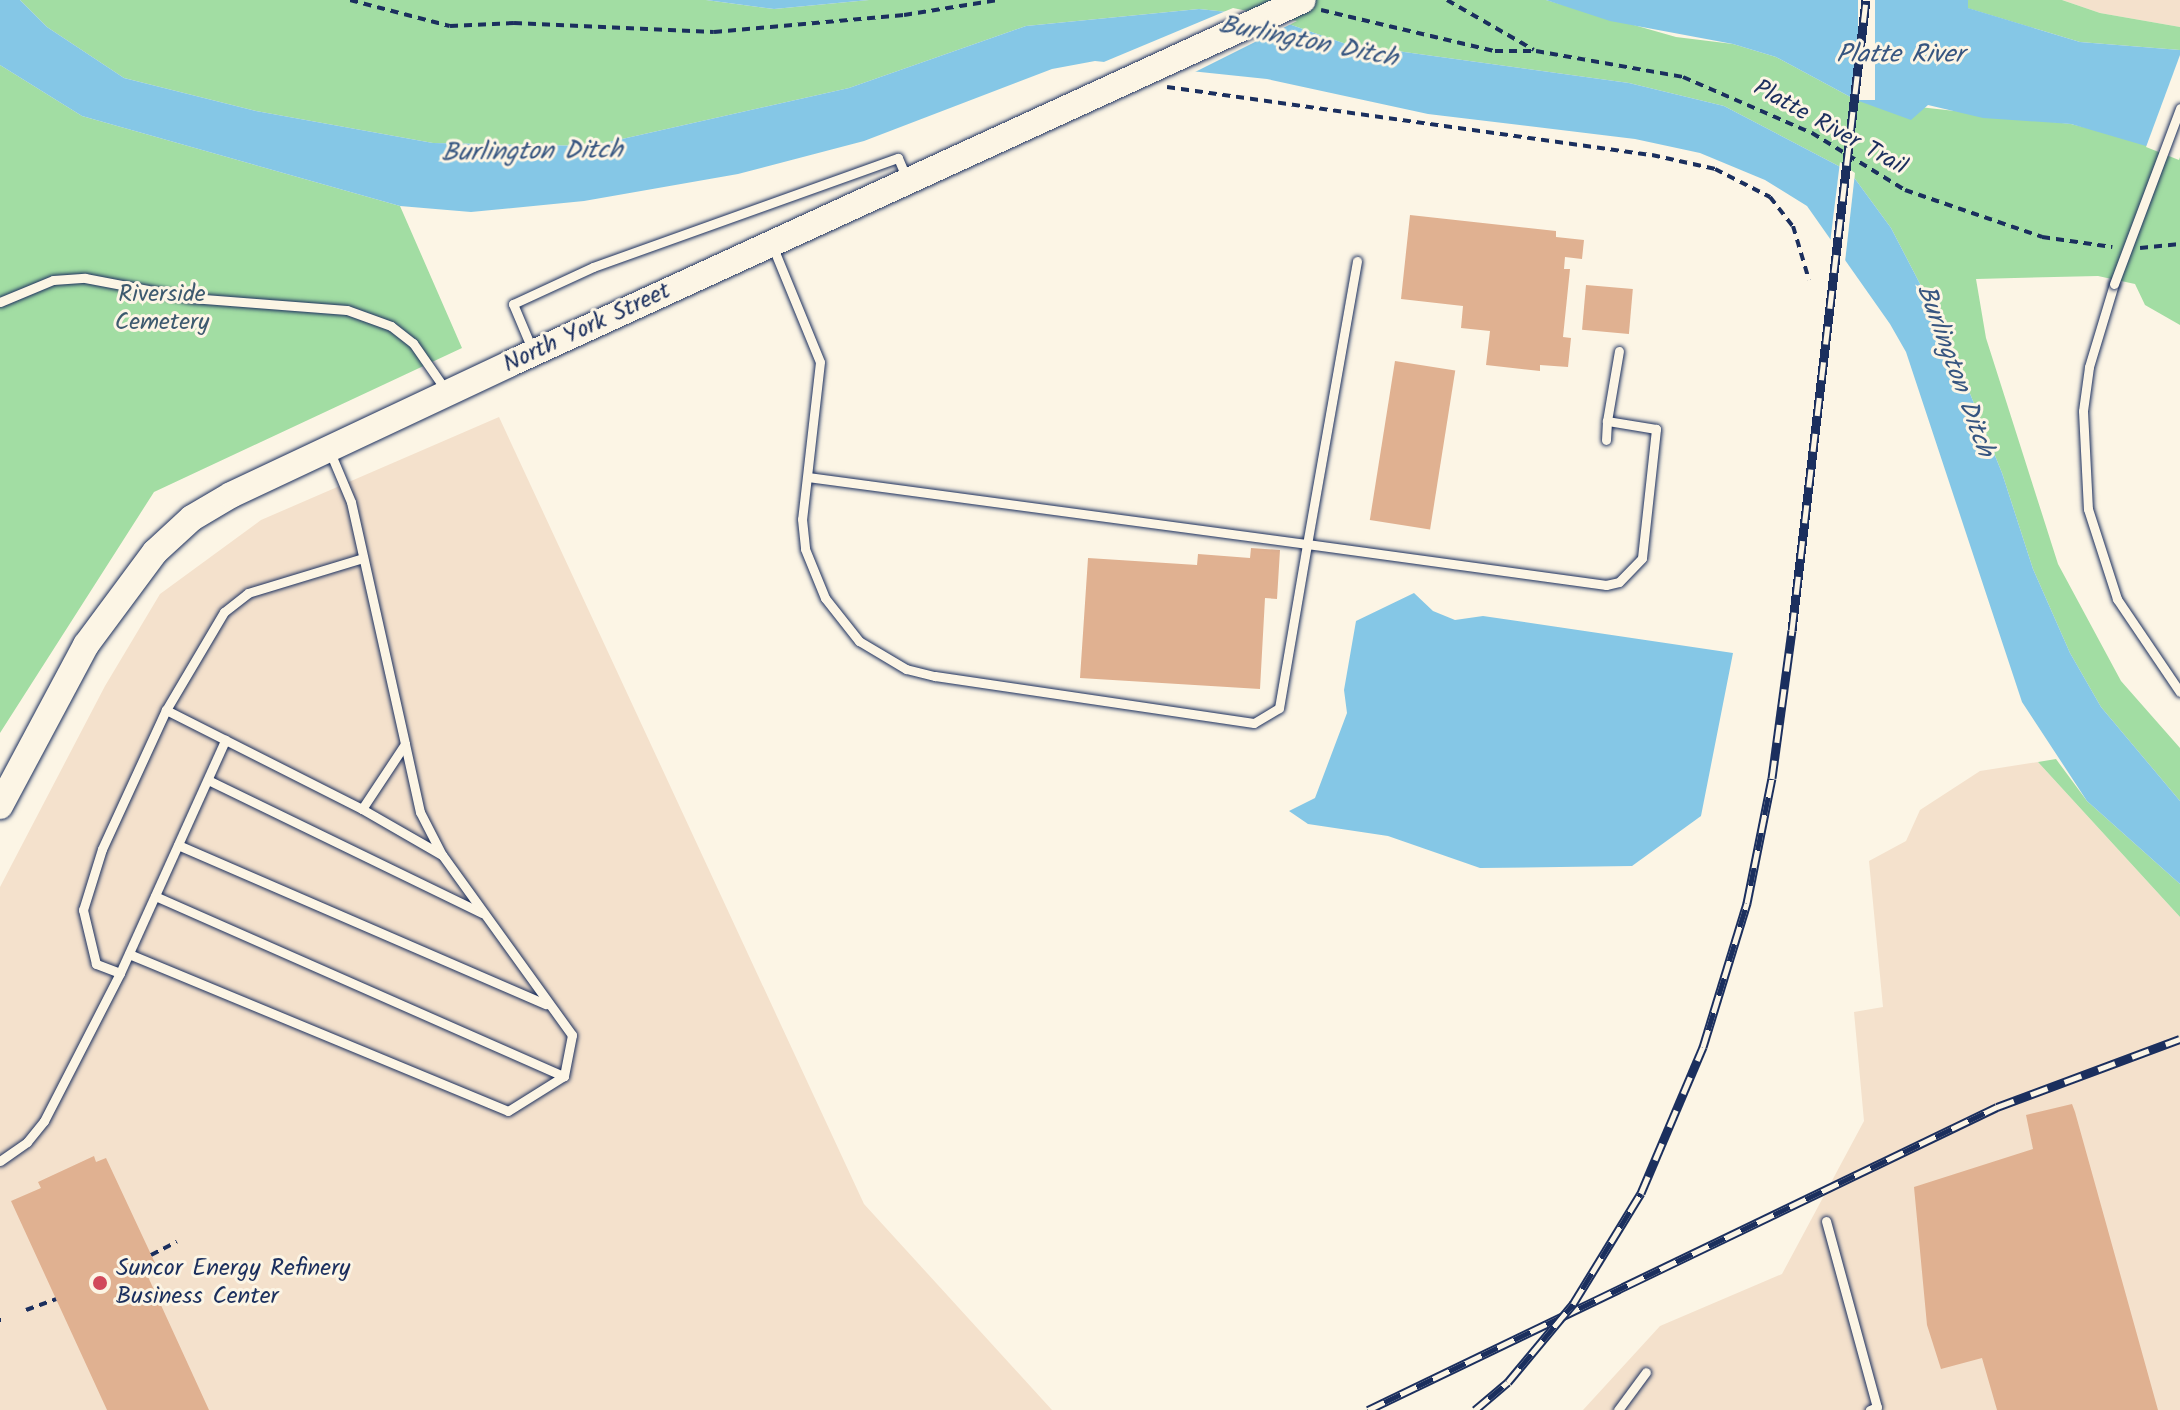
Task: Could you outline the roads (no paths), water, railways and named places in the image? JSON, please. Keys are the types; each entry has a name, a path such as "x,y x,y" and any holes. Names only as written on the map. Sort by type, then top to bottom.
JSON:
{"main road":[{"name":"North York Street","path":"0,806 86,645 155,552 192,518 231,495 533,352 1266,16 1312,5"}],"lane":[{"path":"2180,108 2114,284 2089,367 2083,411 2088,509 2117,599 2180,692"},
{"path":"533,352 513,304 593,267 898,158 908,181"},
{"path":"771,243 820,362 802,519 813,575 839,620 882,657 935,676 1254,723 1279,708 1357,261"},
{"path":"0,302 53,280 85,278 191,298 347,310 391,326 413,343 447,393"},
{"path":"1606,440 1619,351"},
{"path":"808,477 1606,585 1619,582 1642,558 1656,429 1607,421"},
{"path":"129,954 508,1111 564,1076 572,1035 546,1004 442,855 420,812 351,502 328,449"},
{"path":"120,973 96,964 83,910 102,849 166,710 224,612 236,602 248,593 363,558"},
{"path":"166,710 362,809 442,855"},
{"path":"0,1161 27,1142 44,1121 120,973 225,740"},
{"path":"362,809 405,744"},
{"path":"208,780 483,913"},
{"path":"178,845 546,1004"},
{"path":"155,896 564,1076"},
{"path":"1826,1221 1877,1407 1870,1410"},
{"path":"1618,1410 1646,1372"}],"water":[{"name":"Burlington Ditch","path":"0,0 20,0 47,27 124,78 256,111 433,143 591,146 849,88 1026,26 1199,9 1266,16 1346,44 1629,83 1724,106 1850,172 1891,228 1946,334 2002,473 2033,569 2070,653 2101,707 2180,801 2180,884 2087,801 2022,702 1906,352 1890,324 1807,206 1765,180 1700,153 1635,139 1428,114 1267,79 1095,61 1052,69 864,141 738,174 584,201 471,212 400,206 82,116 0,65"},
{"path":"706,0 869,0 774,9"},
{"name":"Platte River","path":"1546,0 1968,0 1968,8 2080,42 2180,50 2180,156 2071,124 1983,118 1928,105 1911,120 1856,100 1776,57 1733,44 1610,21"},
{"path":"1414,593 1433,611 1455,620 1483,616 1733,653 1701,816 1632,866 1480,868 1388,836 1308,824 1289,811 1315,798 1347,713 1344,690 1356,621"}],"railway":[{"path":"1475,1410 1508,1382 1573,1304 1641,1193 1703,1047 1747,903 1772,778 1792,630 1866,0"},
{"path":"1368,1410 1997,1107 2180,1039"}],"place":[{"name":"Suncor Energy Refinery Business Center","path":"100,1283"}],"park label":[{"name":"Riverside Cemetery","path":"162,309"}]}
